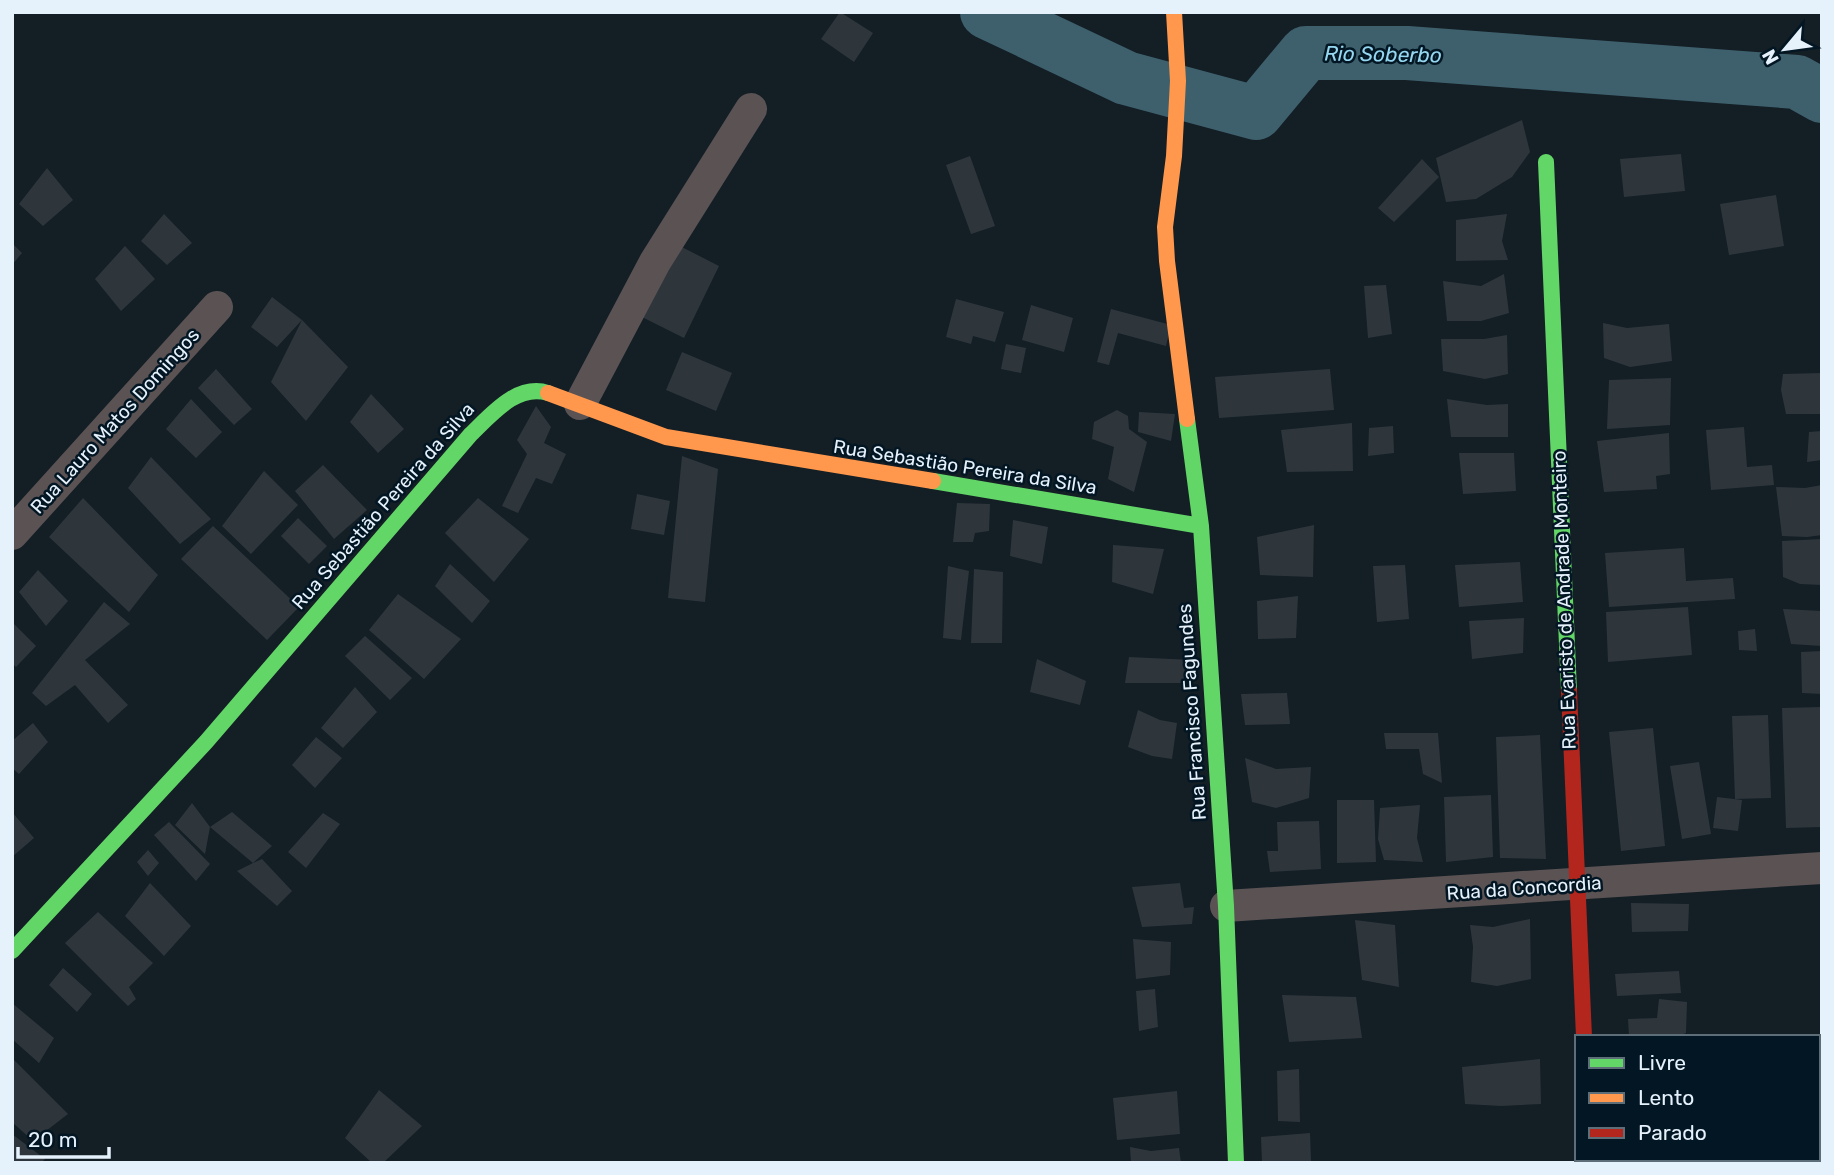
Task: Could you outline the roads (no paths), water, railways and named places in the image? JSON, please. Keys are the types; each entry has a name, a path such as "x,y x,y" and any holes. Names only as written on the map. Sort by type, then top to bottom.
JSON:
{"street":[{"name":"Rua Francisco Fagundes","path":"1174,12 1178,81 1174,156 1165,227 1201,526 1226,906 1237,1163"},
{"path":"580,404 655,262 751,109"},
{"name":"Rua Evaristo de Andrade Monteiro","path":"1546,162 1584,1035"},
{"name":"Rua Lauro Matos Domingos","path":"12,534 217,307"},
{"name":"Rua Sebastião Pereira da Silva","path":"12,950 206,742 471,433 515,396 538,390 666,438 1201,526"},
{"name":"Rua da Concordia","path":"1226,906 1822,868"}],"waterway":[{"name":"Rio Soberbo","path":"987,12 1126,78 1256,113 1306,53 1407,53 1797,82 1822,96"}]}
